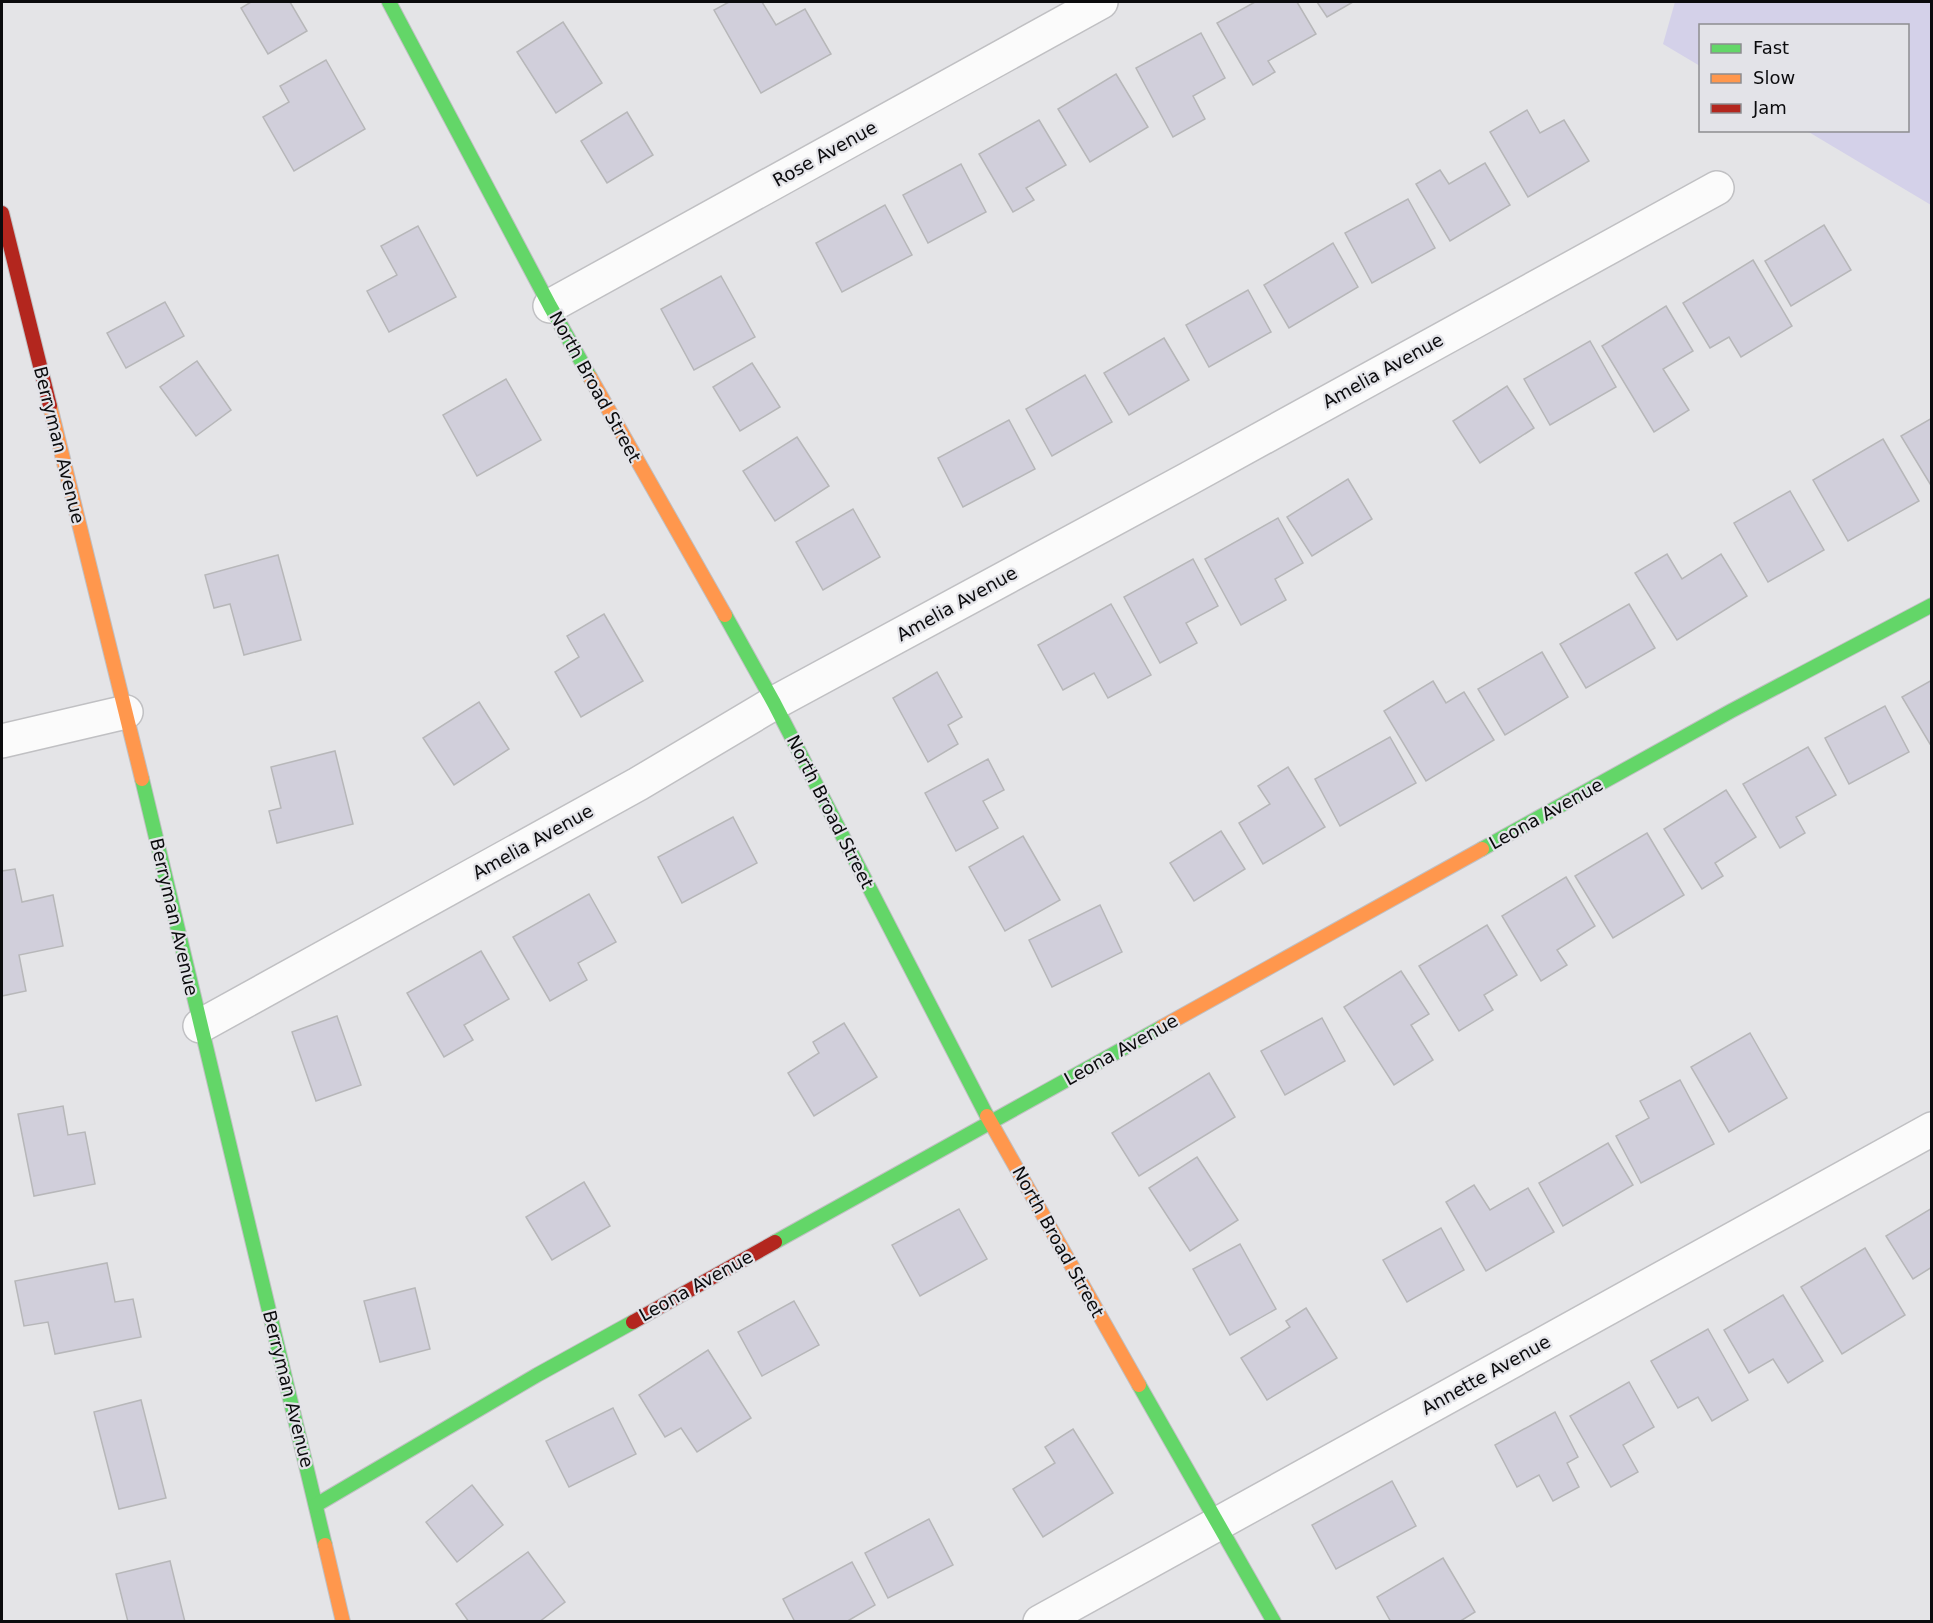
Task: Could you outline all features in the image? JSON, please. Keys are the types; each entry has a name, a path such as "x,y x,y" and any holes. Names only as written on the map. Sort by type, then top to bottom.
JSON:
{"street":[{"name":"North Broad Street","path":"389,2 549,306 774,704 990,1122 1274,1622"},
{"name":"Rose Avenue","path":"549,306 1101,2"},
{"name":"Amelia Avenue","path":"200,1026 618,795 774,704 1717,188"},
{"name":"Berryman Avenue","path":"2,213 126,712 344,1622"},
{"name":"Leona Avenue","path":"316,1505 537,1375 990,1122 1731,711 1932,605"},
{"path":"2,741 126,712"},
{"name":"Annette Avenue","path":"1040,1622 1932,1129"}],"shaded area":[{"path":"1675,2 1931,2 1931,205 1809,132 1909,132 1909,24 1699,24 1699,65 1663,44"}],"building":[{"path":"251,2 290,2 307,31 268,54 241,8"},
{"path":"729,2 762,2 776,25 805,9 831,54 761,93 714,10"},
{"path":"1255,2 1297,2 1316,34 1268,61 1275,72 1253,85 1217,23"},
{"path":"1317,2 1353,2 1327,17"},
{"path":"563,22 602,83 556,113 517,52"},
{"path":"1201,33 1225,78 1193,96 1205,119 1173,137 1136,68"},
{"path":"326,60 365,129 294,171 263,117 289,102 280,86"},
{"path":"1116,74 1148,127 1090,162 1058,109"},
{"path":"1527,110 1540,133 1564,120 1589,161 1528,197 1490,132"},
{"path":"627,112 653,155 607,183 581,141"},
{"path":"1039,120 1066,165 1026,188 1034,200 1013,212 979,154"},
{"path":"1485,163 1510,205 1450,241 1416,184 1440,170 1449,184"},
{"path":"961,164 986,212 928,243 903,195"},
{"path":"1408,199 1435,248 1372,283 1345,233"},
{"path":"885,205 912,255 842,292 816,243"},
{"path":"1824,225 1851,270 1791,306 1765,261"},
{"path":"418,226 456,297 389,332 367,291 397,275 381,246"},
{"path":"1333,243 1358,287 1289,328 1264,285"},
{"path":"1753,260 1792,326 1741,357 1729,337 1710,348 1683,303"},
{"path":"721,276 755,337 694,370 661,309"},
{"path":"1248,290 1271,332 1209,367 1186,325"},
{"path":"165,302 184,336 126,368 107,333"},
{"path":"1666,306 1693,351 1663,369 1689,410 1654,432 1602,346"},
{"path":"1164,338 1189,380 1129,415 1104,373"},
{"path":"1590,341 1616,387 1550,425 1524,379"},
{"path":"197,361 231,410 196,436 160,387"},
{"path":"752,363 780,407 740,431 713,387"},
{"path":"1085,375 1112,422 1052,456 1026,409"},
{"path":"506,379 541,440 477,476 443,415"},
{"path":"1507,386 1534,428 1480,463 1453,421"},
{"path":"1932,418 1932,487 1901,436"},
{"path":"1009,420 1035,469 963,507 938,458"},
{"path":"797,437 829,486 775,521 743,471"},
{"path":"1883,439 1919,501 1848,541 1813,480"},
{"path":"1348,479 1372,519 1312,556 1287,517"},
{"path":"1790,491 1824,550 1768,582 1734,523"},
{"path":"853,509 880,557 823,590 796,542"},
{"path":"1278,518 1303,563 1275,579 1286,600 1241,625 1205,559"},
{"path":"1667,554 1682,579 1721,554 1747,596 1677,640 1635,573"},
{"path":"278,555 301,640 244,655 230,604 214,608 205,575"},
{"path":"1193,559 1218,606 1186,623 1197,643 1160,663 1124,597"},
{"path":"1111,604 1151,675 1108,698 1094,673 1063,690 1038,645"},
{"path":"1629,604 1655,648 1586,688 1560,644"},
{"path":"604,614 643,681 581,717 555,672 579,657 567,636"},
{"path":"1542,652 1568,697 1505,735 1478,689"},
{"path":"937,672 962,717 948,725 958,744 928,762 893,698"},
{"path":"1932,680 1932,743 1930,744 1902,697"},
{"path":"1433,681 1446,703 1464,692 1494,740 1426,781 1384,711"},
{"path":"479,702 509,749 454,785 423,738"},
{"path":"1885,706 1909,752 1849,784 1825,738"},
{"path":"1390,737 1416,783 1340,826 1315,779"},
{"path":"1808,747 1836,795 1796,817 1805,833 1780,848 1743,784"},
{"path":"335,751 353,824 277,843 269,811 281,808 271,767"},
{"path":"988,759 1004,790 983,801 998,828 956,851 925,793"},
{"path":"1288,767 1325,827 1263,864 1239,823 1270,804 1258,786"},
{"path":"1726,790 1756,837 1715,863 1723,876 1702,889 1664,829"},
{"path":"733,817 757,863 682,903 658,857"},
{"path":"1221,831 1245,869 1194,901 1170,863"},
{"path":"1647,833 1684,895 1613,938 1575,876"},
{"path":"1023,836 1060,900 1005,931 969,867"},
{"path":"15,869 22,902 53,895 63,946 19,955 26,991 2,996 2,871"},
{"path":"1566,877 1595,926 1557,950 1567,965 1541,981 1502,916"},
{"path":"589,894 616,942 578,963 587,980 550,1001 513,937"},
{"path":"1100,905 1122,952 1052,987 1029,940"},
{"path":"1487,925 1517,975 1484,995 1493,1010 1459,1031 1419,966"},
{"path":"481,951 509,999 464,1025 473,1040 444,1057 407,993"},
{"path":"1401,971 1429,1014 1411,1025 1433,1060 1394,1085 1344,1007"},
{"path":"337,1016 361,1085 316,1101 292,1032"},
{"path":"1322,1018 1345,1061 1285,1095 1261,1051"},
{"path":"844,1023 877,1077 814,1116 788,1073 819,1053 813,1042"},
{"path":"1750,1033 1787,1098 1729,1132 1691,1067"},
{"path":"1209,1073 1235,1117 1139,1176 1112,1133"},
{"path":"1680,1080 1714,1144 1641,1183 1616,1136 1649,1118 1640,1101"},
{"path":"63,1106 68,1135 85,1132 95,1184 34,1196 18,1114"},
{"path":"1608,1143 1633,1185 1563,1226 1539,1183"},
{"path":"1197,1157 1238,1220 1190,1251 1149,1188"},
{"path":"584,1182 610,1226 552,1260 526,1217"},
{"path":"1474,1185 1490,1210 1528,1188 1554,1232 1486,1271 1446,1202"},
{"path":"1932,1208 1932,1267 1913,1279 1886,1236"},
{"path":"959,1209 987,1259 920,1296 892,1245"},
{"path":"1441,1228 1464,1270 1407,1302 1383,1260"},
{"path":"1240,1244 1276,1309 1230,1335 1193,1269"},
{"path":"1865,1248 1905,1315 1842,1354 1801,1287"},
{"path":"107,1263 115,1302 133,1299 141,1337 55,1354 48,1322 24,1326 15,1281"},
{"path":"415,1288 430,1349 380,1362 364,1301"},
{"path":"1783,1295 1823,1361 1788,1383 1773,1359 1749,1373 1724,1330"},
{"path":"794,1301 819,1345 762,1376 738,1332"},
{"path":"1306,1308 1337,1358 1267,1400 1241,1358 1290,1327 1286,1321"},
{"path":"1708,1329 1748,1400 1712,1421 1698,1397 1678,1408 1651,1361"},
{"path":"708,1350 751,1418 697,1452 681,1428 665,1437 639,1395"},
{"path":"1629,1382 1654,1427 1623,1445 1638,1472 1611,1487 1570,1416"},
{"path":"141,1400 166,1498 119,1509 94,1412"},
{"path":"613,1408 636,1454 569,1487 546,1441"},
{"path":"1555,1412 1578,1457 1567,1463 1579,1487 1553,1501 1539,1475 1517,1487 1495,1445"},
{"path":"1073,1429 1113,1493 1043,1537 1013,1489 1055,1463 1045,1447"},
{"path":"1392,1481 1416,1526 1336,1569 1312,1525"},
{"path":"472,1485 503,1525 457,1562 426,1522"},
{"path":"929,1519 953,1565 888,1598 865,1553"},
{"path":"528,1552 565,1602 539,1622 469,1622 456,1604"},
{"path":"1443,1558 1475,1612 1459,1622 1391,1622 1377,1597"},
{"path":"170,1561 185,1622 128,1622 116,1574"},
{"path":"852,1562 875,1605 846,1622 795,1622 783,1599"}],"traffic: fast":[{"path":"389,2 590,377"},
{"path":"1482,849 1731,711 1932,605"},
{"path":"725,615 774,703 987,1116"},
{"path":"142,779 325,1545"},
{"path":"775,1242 1162,1027"},
{"path":"316,1505 537,1375 633,1322"},
{"path":"1139,1385 1274,1622"}],"traffic: slow":[{"path":"590,377 725,615"},
{"path":"50,406 142,779"},
{"path":"1162,1027 1482,849"},
{"path":"987,1116 1139,1385"},
{"path":"325,1545 343,1622"}],"traffic: jam":[{"path":"2,213 50,406"},
{"path":"633,1322 775,1242"}]}
